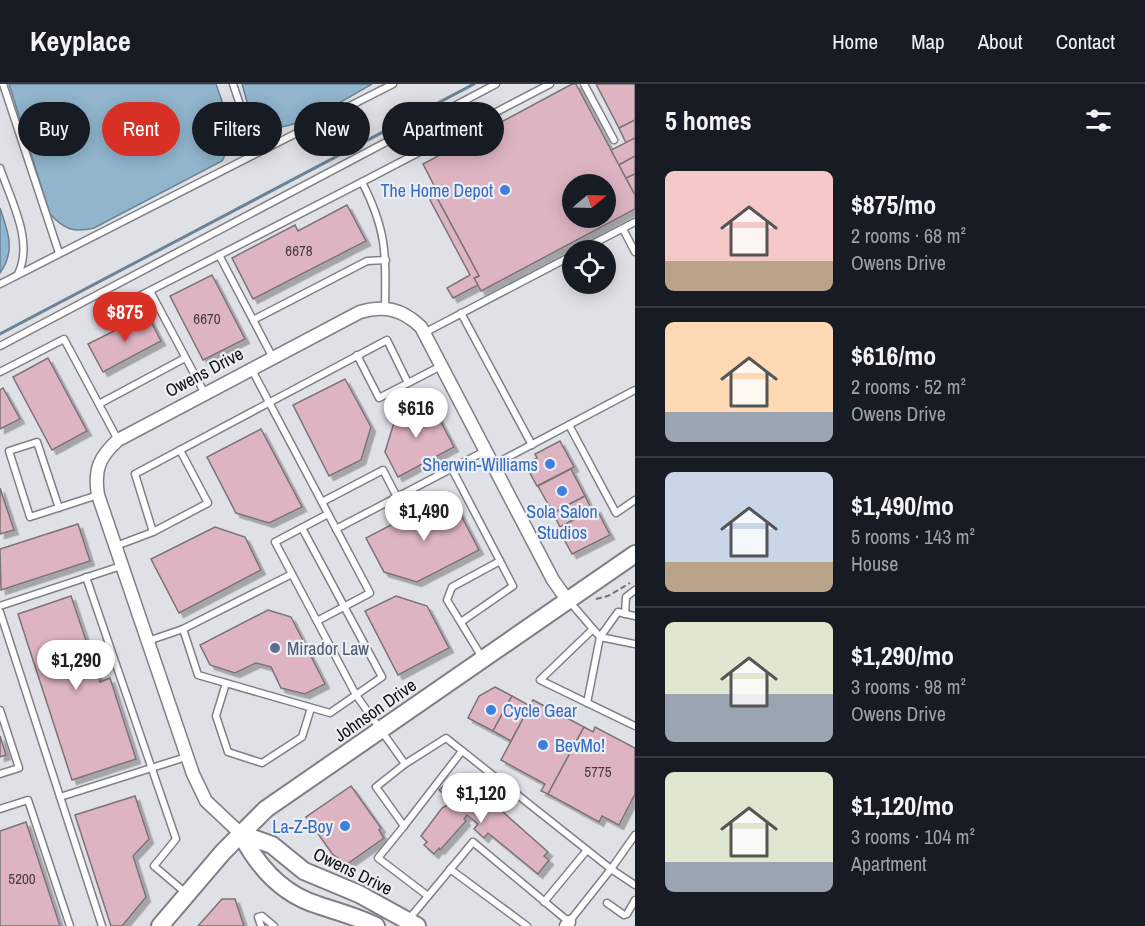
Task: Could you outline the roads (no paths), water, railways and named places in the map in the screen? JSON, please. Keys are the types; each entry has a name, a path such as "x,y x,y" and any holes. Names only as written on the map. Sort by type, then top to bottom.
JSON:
{"street":[{"path":"385,308 409,316 424,333 553,580 568,601"},
{"name":"Owens Drive","path":"376,926 351,914 316,905 290,892 255,861 241,834 206,801 187,757 98,495 98,464 105,451 118,440 360,312 385,308"},
{"name":"Johnson Drive","path":"160,926 266,809 635,554"},
{"name":"Owens Drive","path":"241,834 272,845 304,871 358,894 412,923"},
{"path":"376,926 383,919 412,923"}],"lane":[{"path":"3,84 59,253"},
{"path":"232,84 238,102"},
{"path":"282,139 393,84"},
{"path":"0,346 496,84"},
{"path":"120,306 550,84"},
{"path":"584,84 614,140"},
{"path":"0,284 248,156"},
{"path":"0,168 24,246 24,262 17,275"},
{"path":"362,182 378,214 385,242 385,308"},
{"path":"601,240 635,222"},
{"path":"622,229 635,252"},
{"path":"219,255 273,358"},
{"path":"253,320 367,261 386,260"},
{"path":"424,333 562,261"},
{"path":"150,291 205,394"},
{"path":"461,313 532,445"},
{"path":"0,372 64,339 118,440"},
{"path":"153,532 135,474 387,340 408,383"},
{"path":"357,356 379,398 441,366"},
{"path":"99,404 186,358"},
{"path":"252,369 370,593 317,621"},
{"path":"493,465 635,390"},
{"path":"569,425 616,513 635,500"},
{"path":"59,508 38,442 9,451 30,517 59,508 98,495"},
{"path":"115,546 153,532 208,503 180,450"},
{"path":"336,529 486,451"},
{"path":"452,469 513,586 461,622"},
{"path":"322,502 383,470 397,497"},
{"path":"328,513 275,542 356,695 405,764"},
{"path":"183,629 198,675 330,713 382,677 302,528"},
{"path":"483,659 447,600 452,586 500,561"},
{"path":"0,606 122,565"},
{"path":"148,642 183,629 292,574"},
{"path":"86,577 176,839 154,866 187,895"},
{"path":"625,614 626,597 635,590"},
{"path":"568,601 600,637 635,644"},
{"path":"0,612 102,926"},
{"path":"587,703 600,637 618,612 635,615"},
{"path":"593,629 540,680 635,726"},
{"path":"226,683 216,716 228,752 262,763 302,737 311,708"},
{"path":"0,710 19,768 0,774"},
{"path":"404,826 376,787 405,764 446,738 611,869 635,885"},
{"path":"428,896 378,858 462,751"},
{"path":"60,797 187,757"},
{"path":"0,809 28,800 70,926"},
{"path":"412,923 428,896 472,842 567,924 634,838"},
{"path":"544,902 587,850"},
{"path":"450,869 527,926"},
{"path":"607,903 624,915 627,914 635,900"},
{"path":"261,926 258,917 262,916 274,926"}],"water":[{"path":"9,84 216,84 222,102 192,102 192,156 224,156 222,161 94,228 75,230 60,223 50,214 32,156 90,156 90,102 18,102 18,113"},
{"path":"242,84 372,84 341,102 294,102 294,123 286,126 282,127 282,102 248,102"},
{"path":"0,208 8,233 9,249 5,265 0,273"}],"waterway":[{"path":"0,334 474,84"}],"place":[{"name":"The Home Depot","path":"505,190"},
{"name":"Sherwin-Williams","path":"550,464"},
{"name":"Sola Salon Studios","path":"562,491"},
{"name":"Mirador Law","path":"275,648"},
{"name":"Cycle Gear","path":"491,710"},
{"name":"BevMo!","path":"543,745"},
{"name":"La-Z-Boy","path":"345,826"}]}
